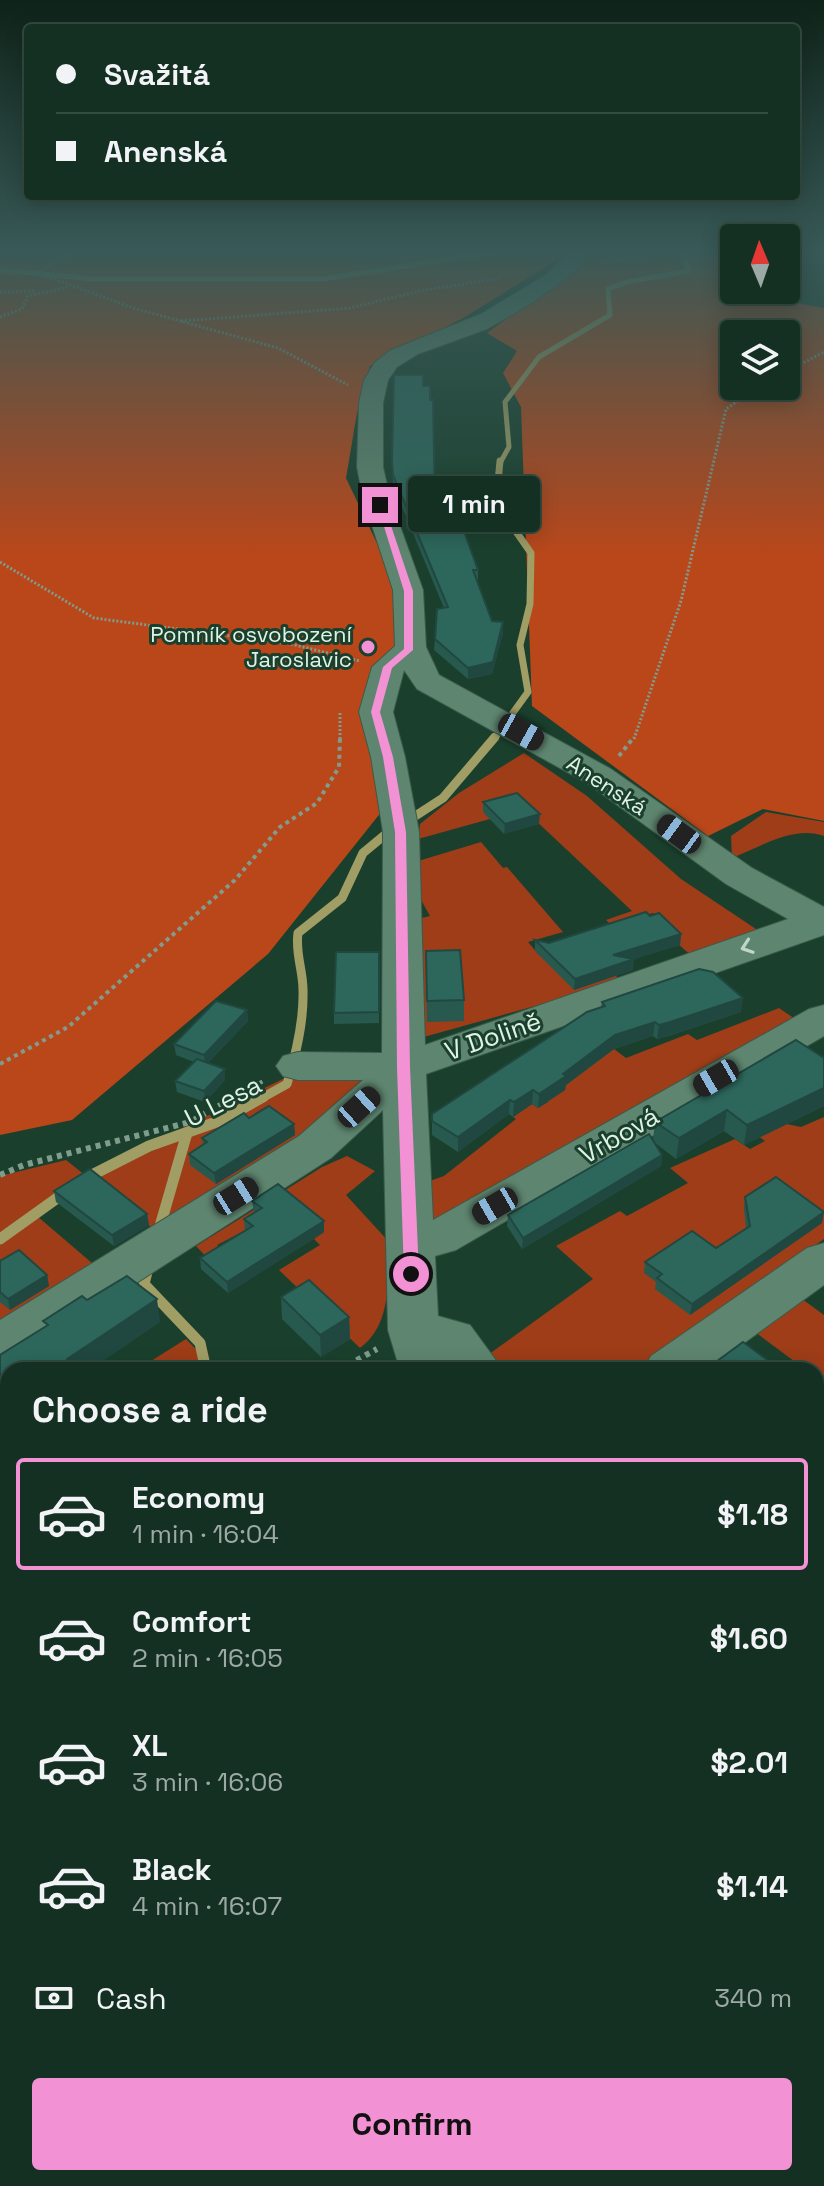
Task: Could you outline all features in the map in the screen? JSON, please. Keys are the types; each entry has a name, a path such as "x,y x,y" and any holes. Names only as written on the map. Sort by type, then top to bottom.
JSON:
{"street":[{"path":"405,353 388,362 377,377 371,395 370,467 409,591 398,659 376,712 400,825 404,1067 411,1245 420,1350 452,1338 471,1362"},
{"name":"Anenská","path":"398,659 417,668 428,682 599,776 739,876 822,922"},
{"name":"V Dolině","path":"0,1345 315,1147 404,1067 822,922"},
{"name":"Vrbová","path":"411,1245 439,1238 824,1018"},
{"path":"298,1066 404,1067"},
{"path":"680,1362 824,1260"}],"path":[{"path":"286,353 371,395"},
{"path":"800,365 822,353"},
{"path":"599,776 632,743 681,601 726,409 739,400"},
{"path":"0,562 94,618 398,659"},
{"path":"0,1064 68,1027 235,880 280,827 317,803 339,767 338,718 341,705"},
{"name":"U Lesa","path":"0,1175 24,1165 190,1122 265,1080 298,1066"}],"shaded area":[{"path":"0,353 395,353 370,366 357,413 346,478 403,598 386,806 268,954 72,1120 0,1135"},
{"path":"516,353 720,353 720,400 800,400 800,353 824,353 824,821 763,809 708,836 532,706 521,407 503,373"},
{"path":"524,753 587,796 681,879 762,933 695,959 657,925 664,922 653,913 630,920 621,934 606,920 632,911 517,803 490,819 418,839 420,824 459,793"},
{"path":"766,812 824,822 824,836 813,833 789,835 732,858 731,836"},
{"path":"481,842 563,932 528,942 540,956 606,966 622,982 420,1038 417,919 430,916 421,900 415,862"},
{"path":"779,1008 795,1019 720,1058 671,1092 455,1216 423,1222 421,1184 444,1176 516,1119 513,1117 532,1104 538,1108 548,1102 542,1097 614,1049 626,1058 688,1034 697,1040"},
{"path":"285,1078 369,1081 331,1129 152,1228 91,1181 37,1216 106,1275 0,1340 0,1176 66,1160 91,1180 129,1154"},
{"path":"824,1117 824,1239 648,1362 489,1362 485,1357 593,1279 556,1246 620,1211 627,1216 688,1183 670,1168 735,1139 750,1149 765,1141 753,1132 773,1121 801,1127"},
{"path":"347,1156 375,1171 346,1195 390,1243 383,1314 378,1327 360,1348 279,1270 320,1245 314,1239 324,1232 273,1264 240,1233 217,1245 237,1265 212,1263 196,1246 322,1167"},
{"path":"798,1296 824,1315 824,1362 795,1362 751,1329"},
{"path":"186,1339 208,1362 150,1362"}],"building":[{"path":"394,375 423,375 423,386 430,386 430,400 433,400 435,507 455,506 478,570 473,570 492,621 503,622 493,662 468,668 435,639 437,609 448,607 393,475"},
{"path":"517,793 540,814 505,824 483,802"},
{"path":"646,912 650,916 659,913 681,934 613,955 634,959 575,979 535,940 549,943"},
{"path":"460,950 464,1000 427,1001 426,951"},
{"path":"336,952 379,952 379,1012 334,1013"},
{"path":"699,969 713,972 743,998 670,1022 659,1025 655,1022 615,1035 539,1094 533,1090 514,1102 510,1100 458,1137 432,1121 432,1114 587,1012 605,1006 602,1002"},
{"path":"216,1001 247,1010 204,1055 174,1044"},
{"path":"796,1040 824,1058 824,1088 747,1125 727,1110 679,1138 655,1122"},
{"path":"197,1059 225,1069 204,1091 175,1081"},
{"path":"269,1106 294,1124 214,1173 189,1154 207,1142 202,1138 244,1113 249,1118"},
{"path":"649,1134 662,1155 523,1238 508,1215"},
{"path":"90,1169 147,1214 112,1235 54,1191"},
{"path":"776,1177 824,1212 692,1304 657,1278 662,1274 645,1262 692,1231 716,1248 750,1226 745,1197"},
{"path":"278,1184 324,1221 227,1282 200,1258 253,1226 244,1219 262,1208 252,1201"},
{"path":"19,1250 47,1275 8,1299 0,1292 0,1261"},
{"path":"127,1276 157,1299 67,1359 70,1362 0,1362 0,1355 48,1325 43,1321 82,1296 87,1300"},
{"path":"309,1280 349,1317 320,1335 281,1297"},
{"path":"743,1342 770,1362 716,1362"}],"waterway":[{"path":"500,463 509,447 505,402 539,357 546,353"},
{"path":"494,739 528,692 520,645 530,604 531,553 496,503 500,461"},
{"path":"406,822 443,798 495,737"},
{"path":"260,1099 287,1084 296,1050 303,1002 298,933 342,898 363,853 392,829"},
{"path":"86,1178 149,1146 222,1120 263,1097"},
{"path":"158,1233 187,1133"},
{"path":"0,1239 67,1191"},
{"path":"149,1264 144,1284 200,1343 204,1362"}],"place":[{"name":"Pomník osvobození Jaroslavic","path":"368,647"}],"route":[{"path":"380,505 409,591 409,650 388,667 376,712 388,757 401,832 411,1274"}]}
